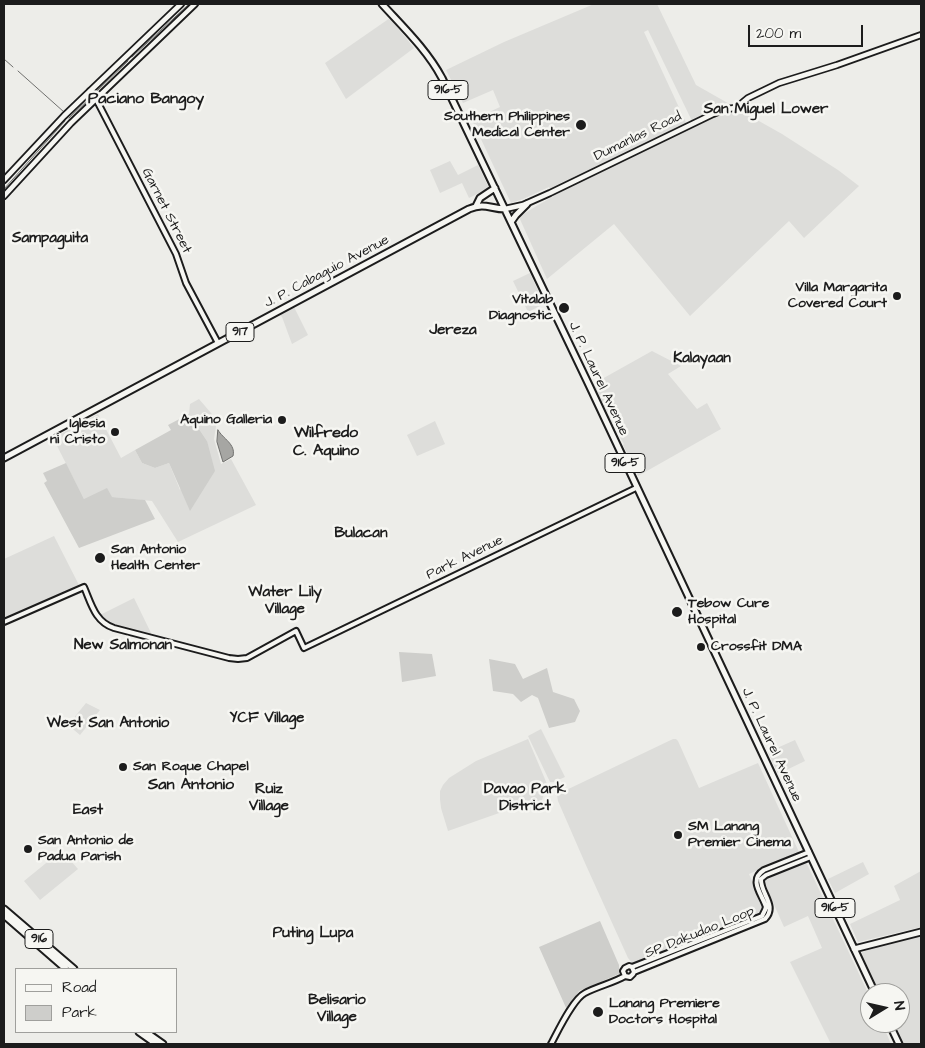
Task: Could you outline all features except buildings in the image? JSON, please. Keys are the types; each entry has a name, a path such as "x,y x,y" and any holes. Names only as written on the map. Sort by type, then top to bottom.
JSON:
{"main road":[{"path":"4,180 64,116 182,4"},
{"path":"4,196 70,124 195,4"},
{"name":"J. P. Laurel Avenue","path":"382,4 435,64 445,83 870,983"},
{"name":"Dumanlas Road","path":"505,209 527,204 712,114 725,109 736,108 748,98 780,83 921,35"},
{"path":"128,54 135,62"},
{"name":"J. P. Cabaguio Avenue","path":"4,458 476,206 480,198 495,188"},
{"path":"511,222 527,204"},
{"path":"476,206 505,209"},
{"name":"916","path":"4,908 65,966"},
{"name":"916","path":"4,915 65,966"},
{"path":"854,949 921,932"},
{"path":"140,1033 156,1044"},
{"path":"147,1033 163,1044"}],"street":[{"name":"Garnet Street","path":"90,91 96,99 176,254 186,283 218,343"},
{"name":"Park Avenue","path":"4,622 84,587 95,613 109,627 238,659 247,658 296,631 304,648 636,488"},
{"name":"SP Dakudao Loop","path":"633,970 767,918 770,907 759,878 759,873 810,854"},
{"path":"551,1044 580,996 625,976 632,976 633,970 628,966 624,968 625,976"}],"shaded area":[{"path":"594,4 657,4 696,85 733,106 718,109 692,121 648,30 644,32 689,129 724,113 733,111 743,112 782,134 838,170 859,186 804,238 789,221 690,316 614,224 547,279 519,217 554,196 549,187 511,203 472,120 500,107 493,90 463,103 446,70 504,42"},
{"path":"390,18 414,48 346,99 325,63"},
{"path":"450,161 458,175 478,165 489,188 469,198 462,183 440,193 430,170"},
{"path":"530,273 544,304 528,312 513,281"},
{"path":"294,307 308,335 292,344 280,315"},
{"path":"652,351 681,366 668,374 697,409 707,403 721,429 638,476 593,384"},
{"path":"199,399 217,420 214,439 221,464 231,459 256,505 178,542 152,501 112,497 84,499 53,438 98,414 121,458 135,450 142,463 155,468 169,463 180,490 207,441 189,414 190,404"},
{"path":"435,421 445,444 417,456 407,435"},
{"path":"218,430 233,448 233,456 223,462 217,442"},
{"path":"54,536 80,587 4,618 4,559"},
{"path":"134,598 151,636 111,627 104,622 100,615"},
{"path":"86,703 100,710 80,735 68,725"},
{"path":"541,729 565,777 554,782 550,782 528,736"},
{"path":"528,739 547,784 542,800 448,831 441,808 440,791 449,778 476,761"},
{"path":"673,739 678,741 699,788 758,763 799,852 749,874 762,904 762,910 759,914 633,964 628,958 585,863 557,795"},
{"path":"795,740 805,761 778,774 768,752"},
{"path":"63,852 78,869 40,900 24,881 56,855"},
{"path":"806,862 863,983 860,983 860,1033 886,1033 891,1044 831,1044 790,962 822,948 808,916 784,927 763,880"},
{"path":"863,862 869,874 835,893 828,879"},
{"path":"921,871 921,927 858,942 850,924 900,900 894,886"},
{"path":"921,935 921,1044 904,1044 899,1033 910,1033 910,983 875,983 861,953 879,945"}],"green space":[{"path":"189,414 207,441 215,471 190,511 169,463 155,468 142,463 135,450 171,430 168,425"},
{"path":"66,463 84,499 107,488 112,497 145,500 155,519 79,548 44,483 47,481 43,473"},
{"path":"399,652 432,654 436,676 402,682"},
{"path":"489,659 515,664 523,679 547,668 553,692 574,699 580,711 575,722 549,728 538,698 532,695 521,702 513,694 493,691"},
{"path":"600,921 619,965 619,974 579,991 567,1010 539,947"}],"waterway":[{"path":"132,57 189,4"},
{"path":"4,59 13,67"},
{"path":"96,92 128,61"},
{"path":"18,71 64,112"},
{"path":"69,118 91,97"},
{"path":"4,189 65,121"}],"place":[{"name":"Southern Philippines Medical Center","path":"581,125"},
{"name":"Villa Margarita Covered Court","path":"897,296"},
{"name":"Vitalab Diagnostic","path":"564,308"},
{"name":"Aquino Galleria","path":"282,420"},
{"name":"Iglesia ni Cristo","path":"115,432"},
{"name":"San Antonio Health Center","path":"100,558"},
{"name":"Tebow Cure Hospital","path":"677,612"},
{"name":"Crossfit DMA","path":"701,647"},
{"name":"San Roque Chapel","path":"123,767"},
{"name":"SM Lanang Premier Cinema","path":"678,835"},
{"name":"San Antonio de Padua Parish","path":"28,849"},
{"name":"Lanang Premiere Doctors Hospital","path":"598,1012"}],"district":[{"name":"Paciano Bangoy","path":"146,100"},
{"name":"San Miguel Lower","path":"766,110"},
{"name":"Sampaguita","path":"50,239"},
{"name":"Jereza","path":"453,331"},
{"name":"Kalayaan","path":"702,359"},
{"name":"Wilfredo C. Aquino","path":"326,443"},
{"name":"Bulacan","path":"361,534"},
{"name":"Water Lily Village","path":"285,602"},
{"name":"New Salmonan","path":"123,646"},
{"name":"YCF Village","path":"267,719"},
{"name":"West San Antonio","path":"108,724"},
{"name":"San Antonio","path":"191,786"},
{"name":"Ruiz Village","path":"269,798"},
{"name":"Davao Park District","path":"525,798"},
{"name":"East","path":"88,811"},
{"name":"Puting Lupa","path":"313,934"},
{"name":"Belisario Village","path":"337,1010"}]}
